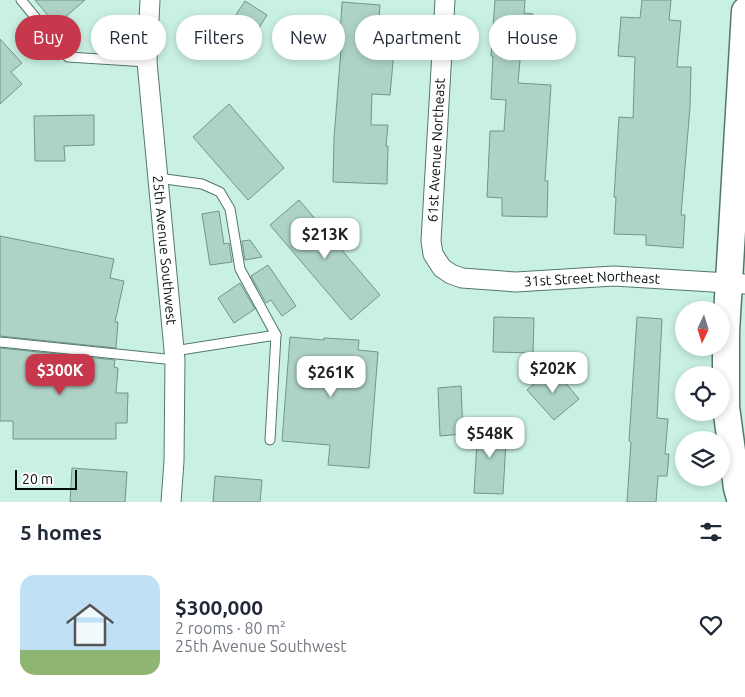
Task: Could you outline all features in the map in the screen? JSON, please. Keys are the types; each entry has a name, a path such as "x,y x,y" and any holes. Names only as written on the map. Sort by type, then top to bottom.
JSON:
{"street":[{"name":"25th Avenue Southwest","path":"150,0 147,62 175,356 174,461 171,502"},
{"name":"61st Avenue Northeast","path":"442,268 433,254 431,240 445,0"},
{"path":"741,502 737,488 726,408 726,332 737,283 745,12"},
{"name":"31st Street Northeast","path":"442,268 462,278 516,282 614,276 737,283"}],"lane":[{"path":"21,0 68,57 147,62"},
{"path":"158,178 202,184 220,192 230,209 240,269 276,335 270,440"},
{"path":"0,342 175,356 276,335"}],"building":[{"path":"35,0 85,0 68,15 48,15"},
{"path":"495,0 525,0 524,13 533,14 533,15 494,15"},
{"path":"642,0 671,0 669,20 681,21 677,67 691,67 690,107 681,215 685,215 683,248 646,245 646,235 614,234 616,197 614,197 619,117 633,118 635,57 618,56 621,17 640,18"},
{"path":"245,1 267,15 262,23 262,15 236,15"},
{"path":"342,2 380,5 379,15 355,15 355,60 393,60 390,95 372,94 371,125 388,125 386,146 388,146 387,184 333,182 334,138 340,60 345,60 345,15 341,15"},
{"path":"0,39 15,55 15,60 19,60 22,63 11,72 22,84 0,104"},
{"path":"493,60 520,60 518,83 551,85 545,181 548,181 547,217 502,216 502,198 487,197 490,131 504,131 506,100 491,99"},
{"path":"229,104 284,168 248,200 193,137"},
{"path":"94,115 94,145 64,146 65,161 35,161 34,116"},
{"path":"299,200 380,295 351,320 270,225"},
{"path":"219,211 224,244 229,243 232,262 210,265 202,214"},
{"path":"0,236 114,259 110,278 124,281 115,322 118,322 116,348 0,336"},
{"path":"250,240 262,257 245,260 242,241"},
{"path":"268,265 296,306 282,316 271,300 266,303 251,276"},
{"path":"240,283 255,309 234,323 218,298"},
{"path":"494,317 534,318 533,353 493,352"},
{"path":"637,317 662,319 657,418 668,419 665,454 669,454 667,476 658,476 656,502 627,502"},
{"path":"290,337 324,340 324,338 359,340 358,350 378,352 369,468 328,465 330,445 282,441"},
{"path":"0,348 115,360 114,367 118,368 116,393 128,393 127,423 116,423 116,439 13,439 13,421 0,421"},
{"path":"553,368 579,399 554,420 527,390"},
{"path":"461,386 463,434 440,436 438,388"},
{"path":"478,423 507,425 503,494 474,493"},
{"path":"72,468 127,472 125,502 70,502"},
{"path":"215,476 262,480 260,502 213,502"}]}
